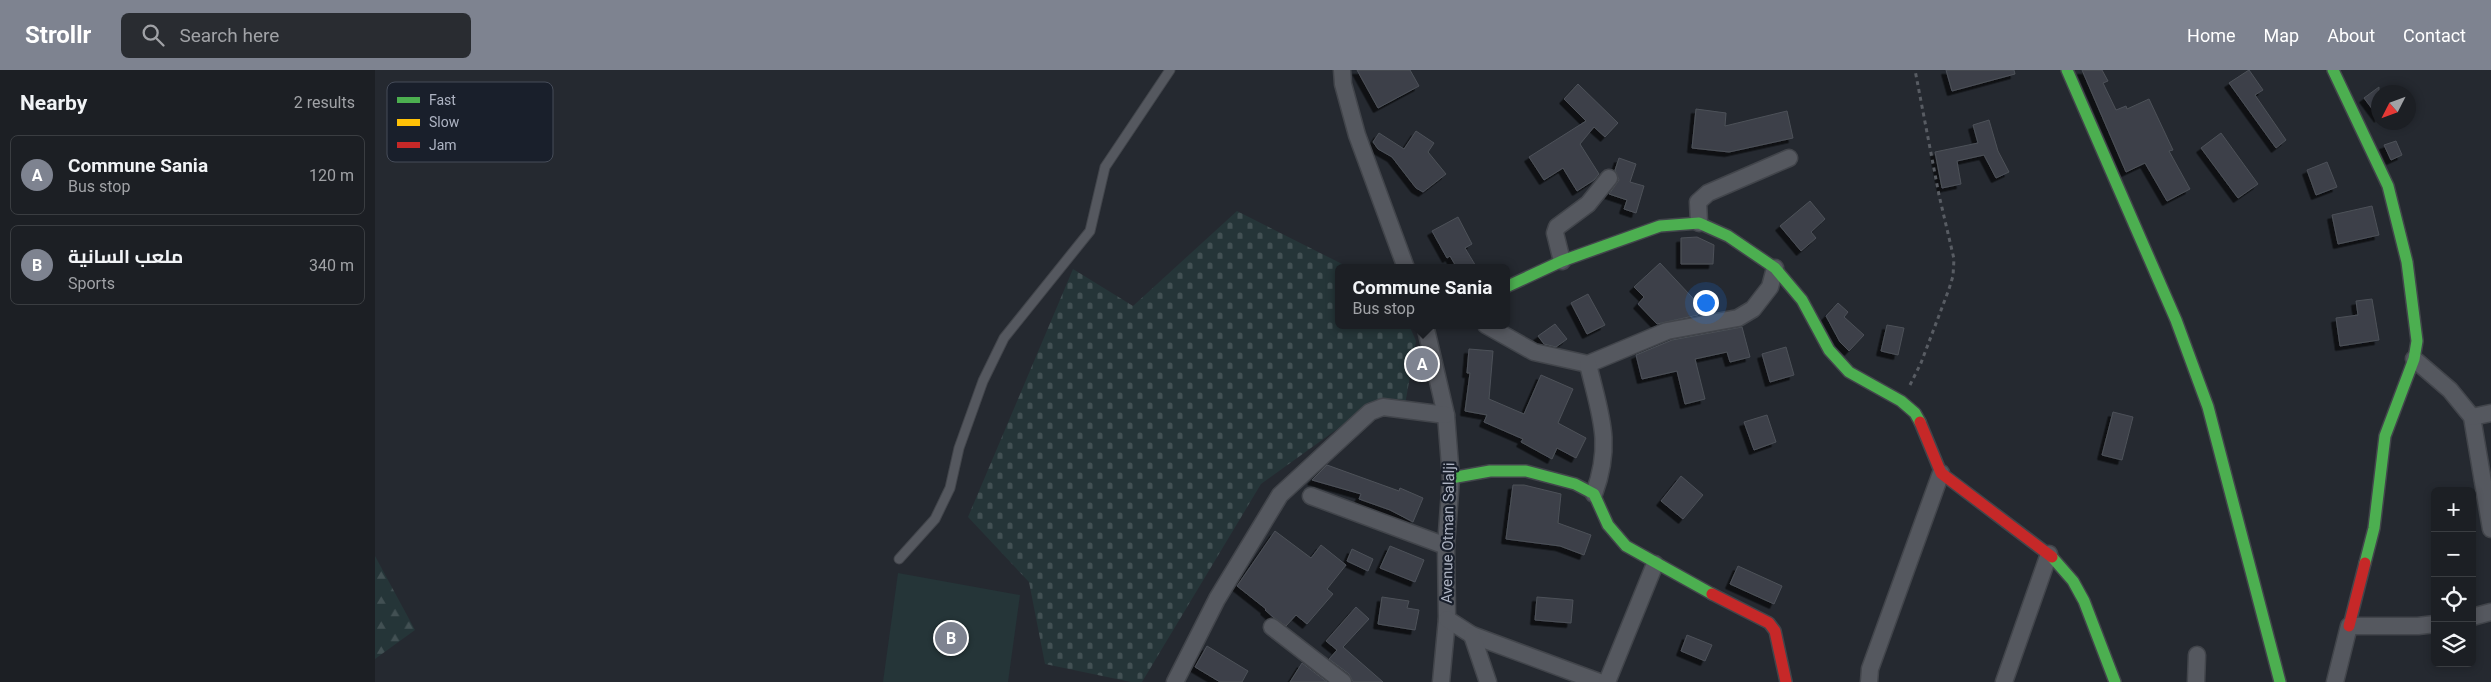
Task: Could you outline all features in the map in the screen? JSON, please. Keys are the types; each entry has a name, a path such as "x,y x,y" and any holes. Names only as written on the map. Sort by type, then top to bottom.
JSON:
{"street":[{"path":"1342,70 1343,84 1357,135 1404,264"},
{"path":"2067,70 2176,320 2208,407 2280,682"},
{"path":"2333,70 2388,186 2409,272 2417,340 2414,359 2385,436 2374,528 2335,682"},
{"path":"1699,223 1698,202 1707,193 1789,158"},
{"path":"1562,261 1555,233 1557,227 1589,204 1609,178"},
{"path":"1510,285 1562,261 1660,226 1699,223 1728,236 1775,268 1802,300 1829,350 1849,372 1901,401 1915,413 1925,430 1941,473 2049,554 2073,581 2115,682"},
{"path":"1493,329 1534,352 1588,364 1667,331 1738,318 1753,309 1770,287 1775,268"},
{"name":"Avenue Otman Salalji","path":"1426,329 1446,415 1451,478 1446,546 1447,619 1441,682"},
{"path":"2414,359 2450,390 2472,417 2491,529"},
{"path":"1588,364 1605,435 1603,462 1594,494 1608,525 1626,546 1655,564 1769,623 1777,636 1786,682"},
{"path":"1175,682 1217,599 1279,495 1370,412 1383,407 1446,415"},
{"path":"2472,417 2491,413"},
{"path":"1451,478 1490,471 1526,471 1562,480 1594,494"},
{"path":"1869,682 1870,669 1941,473"},
{"path":"1311,496 1446,546"},
{"path":"2004,682 2049,554"},
{"path":"1607,682 1655,564"},
{"path":"2476,615 2491,612"},
{"path":"1447,619 1472,635 1599,682"},
{"path":"2349,626 2431,624"},
{"path":"1272,628 1343,682"},
{"path":"1472,635 1488,682"},
{"path":"2196,682 2197,655"}],"lane":[{"path":"899,559 935,519 950,488 959,448 971,414 983,381 1004,338 1090,231 1105,167 1169,70"}],"path":[{"path":"1901,401 1921,363 1949,289 1954,268 1954,259 1939,195 1915,70"}],"green space":[{"path":"1237,211 1342,264 1335,264 1335,329 1411,329 1416,341 1405,405 1361,412 1261,484 1142,682 1131,682 1045,664 1029,582 968,517 1073,269 1133,306"},
{"path":"375,556 415,630 375,659"},
{"path":"898,573 1020,595 1008,682 883,682"}],"building":[{"path":"1357,70 1410,70 1419,86 1378,108"},
{"path":"1946,70 2014,70 2015,74 1952,91"},
{"path":"2082,70 2102,70 2108,81 2103,83 2116,110 2126,106 2127,109 2149,99 2173,150 2169,151 2190,189 2167,201 2145,163 2126,172"},
{"path":"2249,70 2263,90 2255,95 2286,140 2276,148 2229,83"},
{"path":"1578,84 1618,123 1605,137 1594,127 1580,144 1599,174 1594,180 1577,191 1563,168 1544,180 1529,157 1586,121 1564,99"},
{"path":"2371,93 2371,107 2364,98"},
{"path":"1696,109 1726,113 1725,126 1787,111 1793,138 1729,152 1692,148"},
{"path":"1989,120 1998,151 2009,172 1996,178 1984,155 1957,161 1961,184 1942,188 1935,152 1978,143 1973,125"},
{"path":"1416,131 1434,143 1428,152 1446,174 1423,192 1416,188 1392,157 1378,149 1373,142 1379,133 1404,149"},
{"path":"2221,133 2258,184 2238,198 2201,148"},
{"path":"2396,141 2402,155 2391,160 2384,145"},
{"path":"1619,158 1636,164 1630,182 1644,186 1636,213 1624,209 1627,200 1609,194 1619,180 1615,170"},
{"path":"2327,162 2337,187 2316,195 2307,170"},
{"path":"1810,201 1825,219 1811,232 1816,238 1801,251 1780,226"},
{"path":"2372,206 2379,235 2338,244 2332,215"},
{"path":"1458,217 1472,244 1465,248 1475,264 1455,264 1450,256 1447,258 1432,231"},
{"path":"1697,237 1714,245 1713,264 1681,264 1681,238"},
{"path":"1660,263 1704,310 1698,315 1657,324 1638,304 1644,297 1634,287"},
{"path":"1588,294 1605,325 1587,334 1571,303"},
{"path":"2372,299 2379,340 2340,346 2336,318 2358,315 2356,301"},
{"path":"1838,303 1848,312 1844,317 1864,335 1849,351 1840,342 1826,316"},
{"path":"1555,324 1567,339 1556,347 1544,344 1538,336"},
{"path":"1887,325 1904,328 1898,355 1881,351"},
{"path":"1742,327 1750,357 1730,362 1727,352 1695,359 1705,399 1685,404 1677,371 1642,379 1636,355 1672,340"},
{"path":"1786,347 1794,375 1770,382 1762,354"},
{"path":"1469,349 1493,351 1489,399 1524,414 1541,375 1573,389 1558,423 1586,438 1576,458 1557,448 1552,459 1521,442 1523,439 1484,422 1487,415 1465,411 1470,373 1467,373"},
{"path":"2113,412 2133,417 2122,460 2102,455"},
{"path":"1767,415 1776,442 1754,450 1744,422"},
{"path":"1327,465 1399,491 1400,488 1423,498 1413,522 1390,510 1359,499 1361,494 1312,480"},
{"path":"1681,476 1703,495 1683,519 1661,501"},
{"path":"1513,485 1524,485 1561,494 1558,523 1591,535 1584,555 1560,546 1506,539"},
{"path":"1275,531 1311,558 1321,545 1346,565 1327,589 1333,594 1307,624 1296,615 1286,626 1237,586"},
{"path":"1390,546 1424,560 1415,582 1380,568"},
{"path":"1352,549 1373,559 1368,571 1347,561"},
{"path":"1738,566 1782,586 1774,604 1730,584"},
{"path":"1382,597 1409,601 1407,608 1419,610 1415,630 1378,624"},
{"path":"1537,597 1573,600 1571,623 1535,620"},
{"path":"1356,607 1369,619 1343,647 1383,682 1353,682 1349,674 1329,659 1337,650 1326,641"},
{"path":"1687,635 1712,645 1705,661 1681,651"},
{"path":"1207,646 1248,671 1242,682 1220,682 1195,667"},
{"path":"1302,663 1327,682 1290,682"}],"traffic: fast":[{"path":"2067,70 2176,320 2208,407 2280,682"},
{"path":"2333,70 2388,186 2407,262 2417,341 2414,359 2385,436 2374,528 2365,563"},
{"path":"1510,285 1562,261 1660,226 1699,223 1728,236 1775,268 1802,300 1829,350 1849,372 1901,401 1915,413 1920,422"},
{"path":"1451,478 1490,471 1526,471 1575,484 1594,494 1608,525 1626,546 1712,594"},
{"path":"2052,557 2073,581 2084,601 2115,682"}],"traffic: jam":[{"path":"1920,422 1941,473 2052,557"},
{"path":"2349,626 2365,563"},
{"path":"1712,594 1769,623 1775,631 1786,682"}],"place":[{"name":"Commune Sania","path":"1422,364"},
{"name":"ملعب السانية","path":"951,638"}]}
